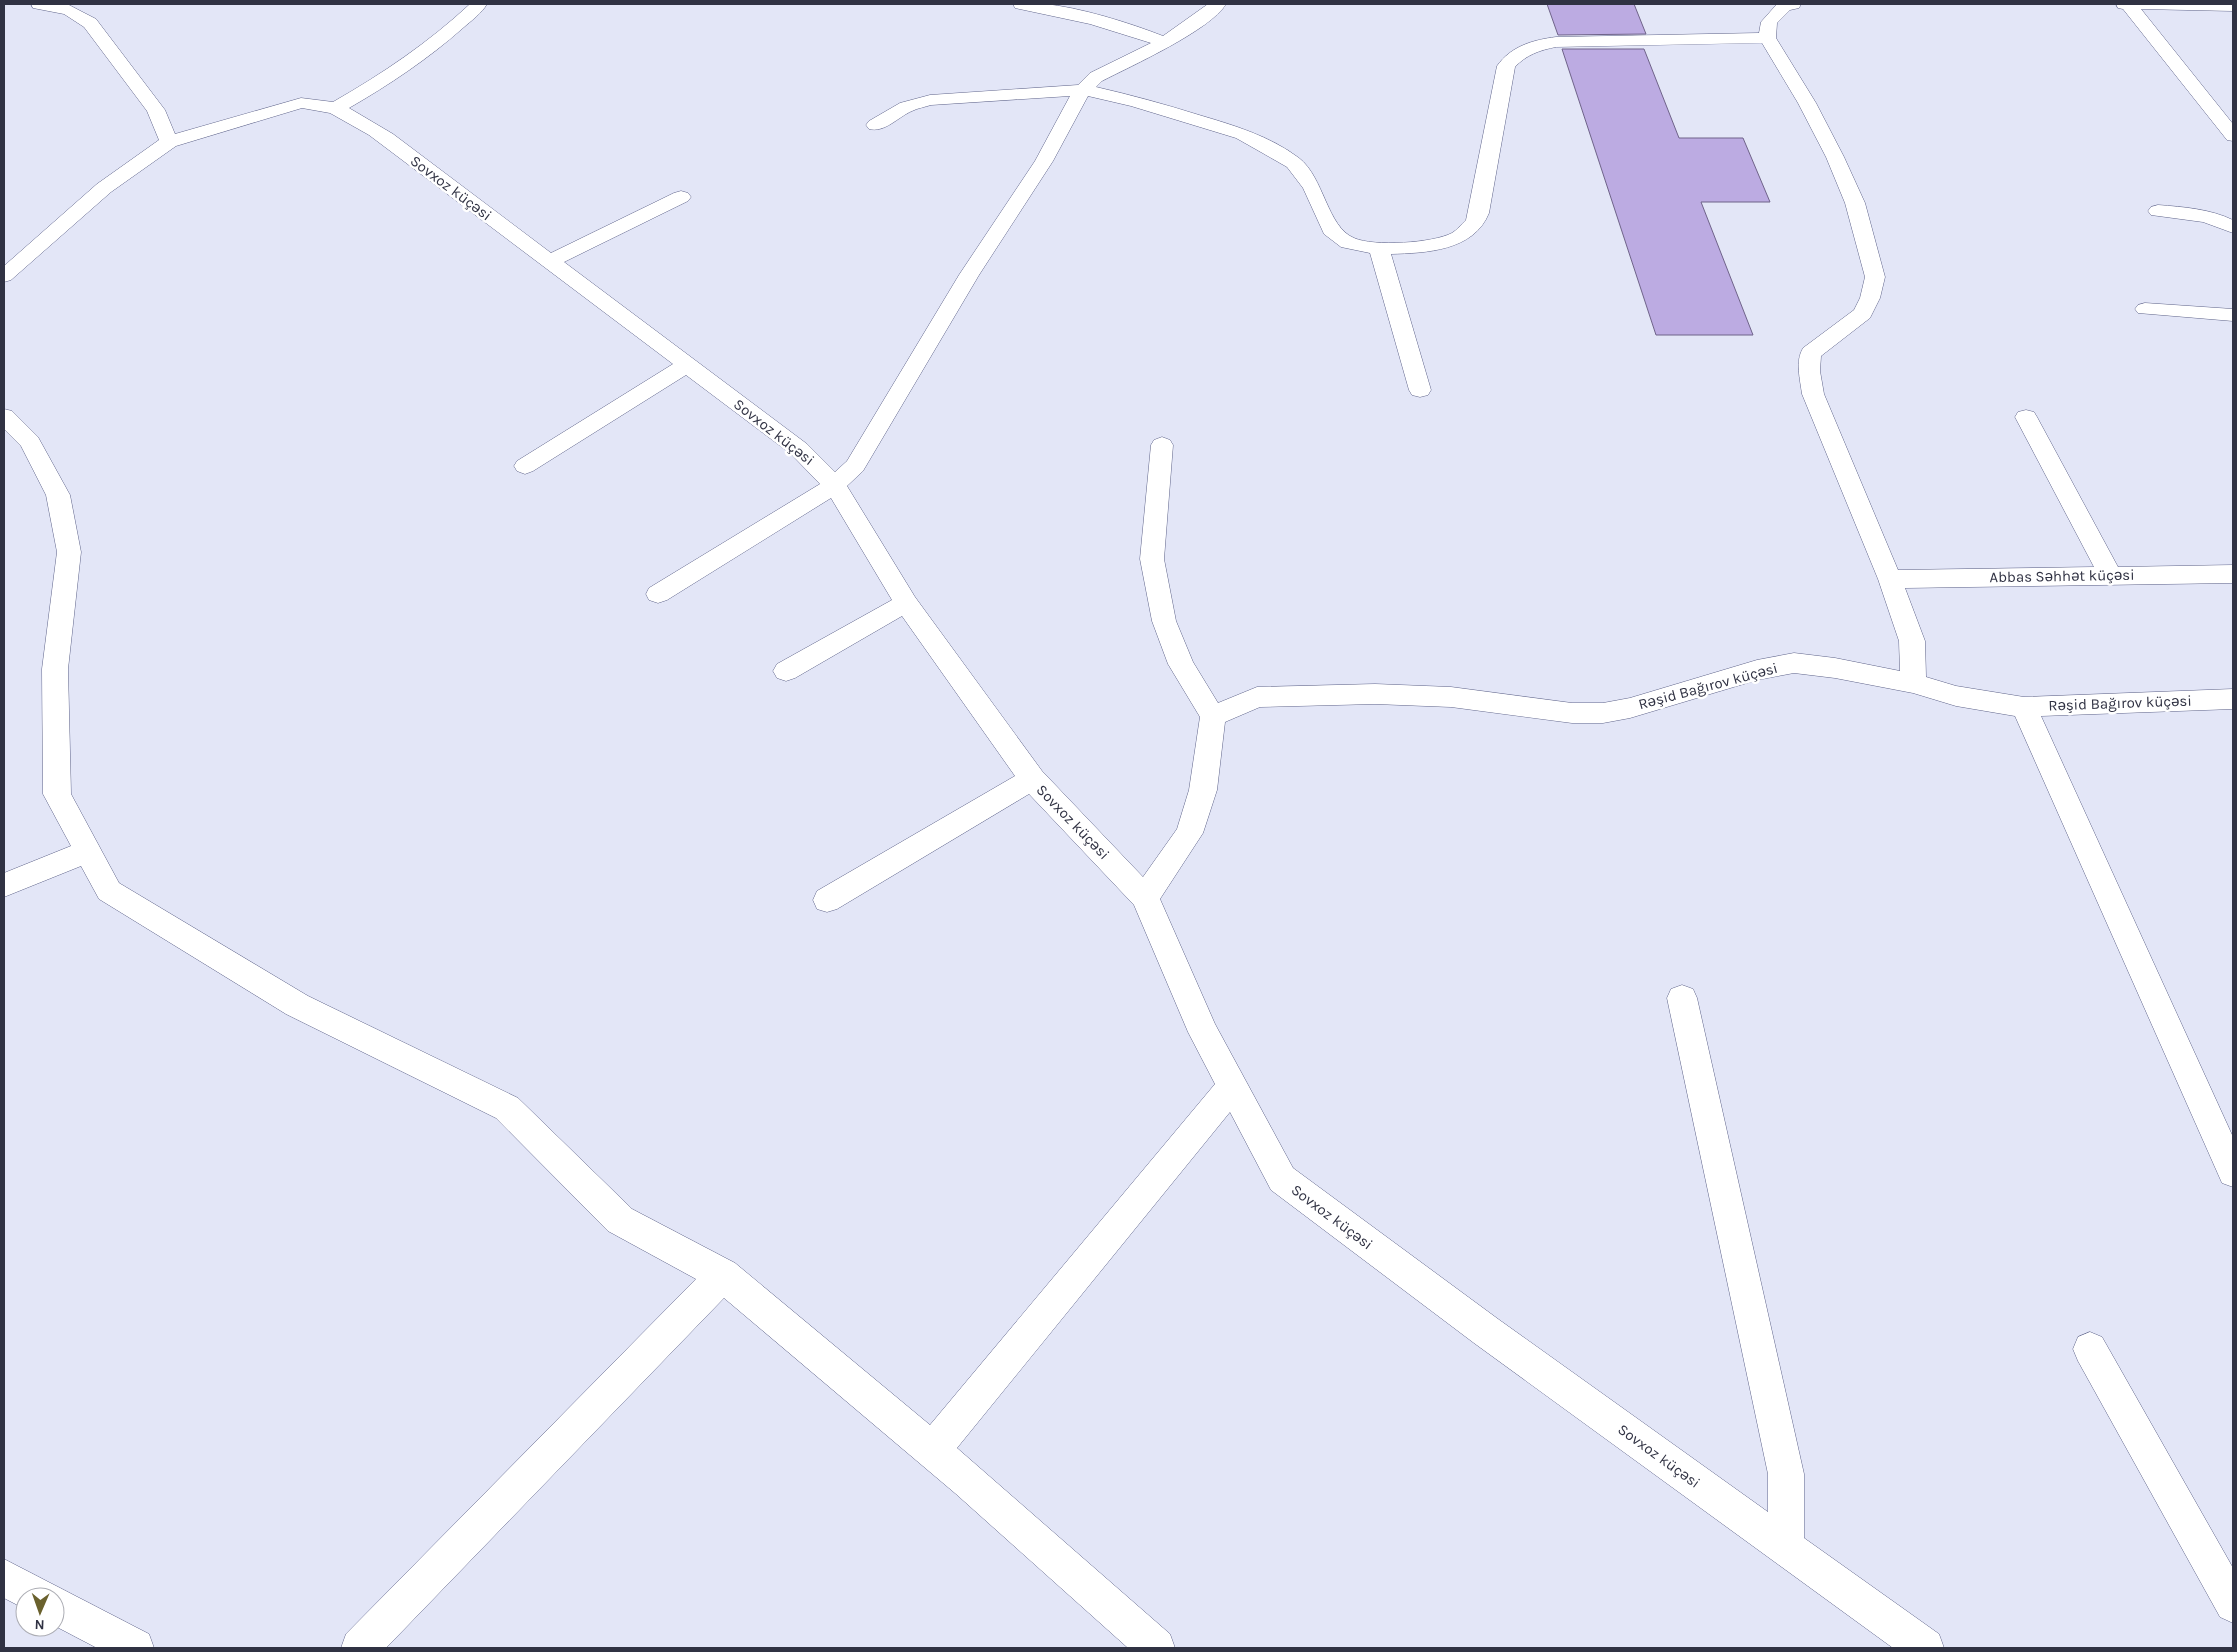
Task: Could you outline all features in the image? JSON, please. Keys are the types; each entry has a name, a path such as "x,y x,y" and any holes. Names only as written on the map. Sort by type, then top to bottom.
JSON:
{"street":[{"path":"39,4 70,10 90,23 156,110 169,142"},
{"path":"336,108 375,86 423,53 450,33 479,4"},
{"path":"1021,4 1098,20 1131,29 1165,42"},
{"path":"658,594 835,485 855,466 969,275 1044,161 1070,110 1083,90 1096,77 1165,42 1197,21 1218,4"},
{"path":"1793,4 1784,6 1769,22 1767,38 1807,103 1835,156 1855,203 1875,277 1870,298 1863,313 1810,353 1809,371 1813,394 1890,580 1912,641 1913,683"},
{"path":"2127,4 2233,6"},
{"path":"2127,4 2233,136"},
{"path":"875,125 906,107 930,100 1083,90 1135,101 1242,134 1294,163 1312,188 1331,230 1348,243 1379,249 1422,247 1459,237 1475,223 1479,213 1506,66 1514,56 1530,46 1556,42 1767,38"},
{"name":"Sovxoz küçəsi","path":"4,276 121,173 169,142 301,103 319,103 336,108 386,138 548,262 799,449 835,485 906,603 1032,779 1145,898 1203,1032 1282,1180 1486,1332 1925,1648"},
{"path":"548,262 681,197"},
{"path":"2158,211 2194,214 2221,220 2233,227"},
{"path":"1379,249 1420,390"},
{"path":"2145,308 2233,315"},
{"path":"525,466 687,365"},
{"path":"4,416 30,442 58,495 69,552 55,669 57,794 110,892 297,1005 507,1108 620,1220 723,1275 932,1450 1156,1648"},
{"path":"2026,417 2111,576"},
{"path":"1145,898 1190,833 1203,790 1213,716 1181,664 1164,621 1152,559 1162,445"},
{"name":"Abbas Səhhət küçəsi","path":"1890,580 2233,574"},
{"path":"786,671 906,603"},
{"name":"Rəşid Bağırov küçəsi","path":"1213,716 1257,696 1375,694 1451,697 1572,713 1603,713 1630,708 1757,670 1794,664 1835,668 1913,683 1956,696 2024,707 2233,699"},
{"path":"2024,707 2233,1172"},
{"path":"827,900 1032,779"},
{"path":"4,885 88,851"},
{"path":"1682,998 1786,1474 1786,1547"},
{"path":"932,1450 1232,1086"},
{"path":"360,1648 723,1275"},
{"path":"2090,1349 2233,1604"},
{"path":"4,1578 21,1587"},
{"path":"65,1610 135,1648"}],"building":[{"path":"1547,4 1634,4 1646,34 1558,35"},
{"path":"1562,49 1644,49 1679,138 1743,138 1770,202 1701,202 1753,335 1656,335"}]}
